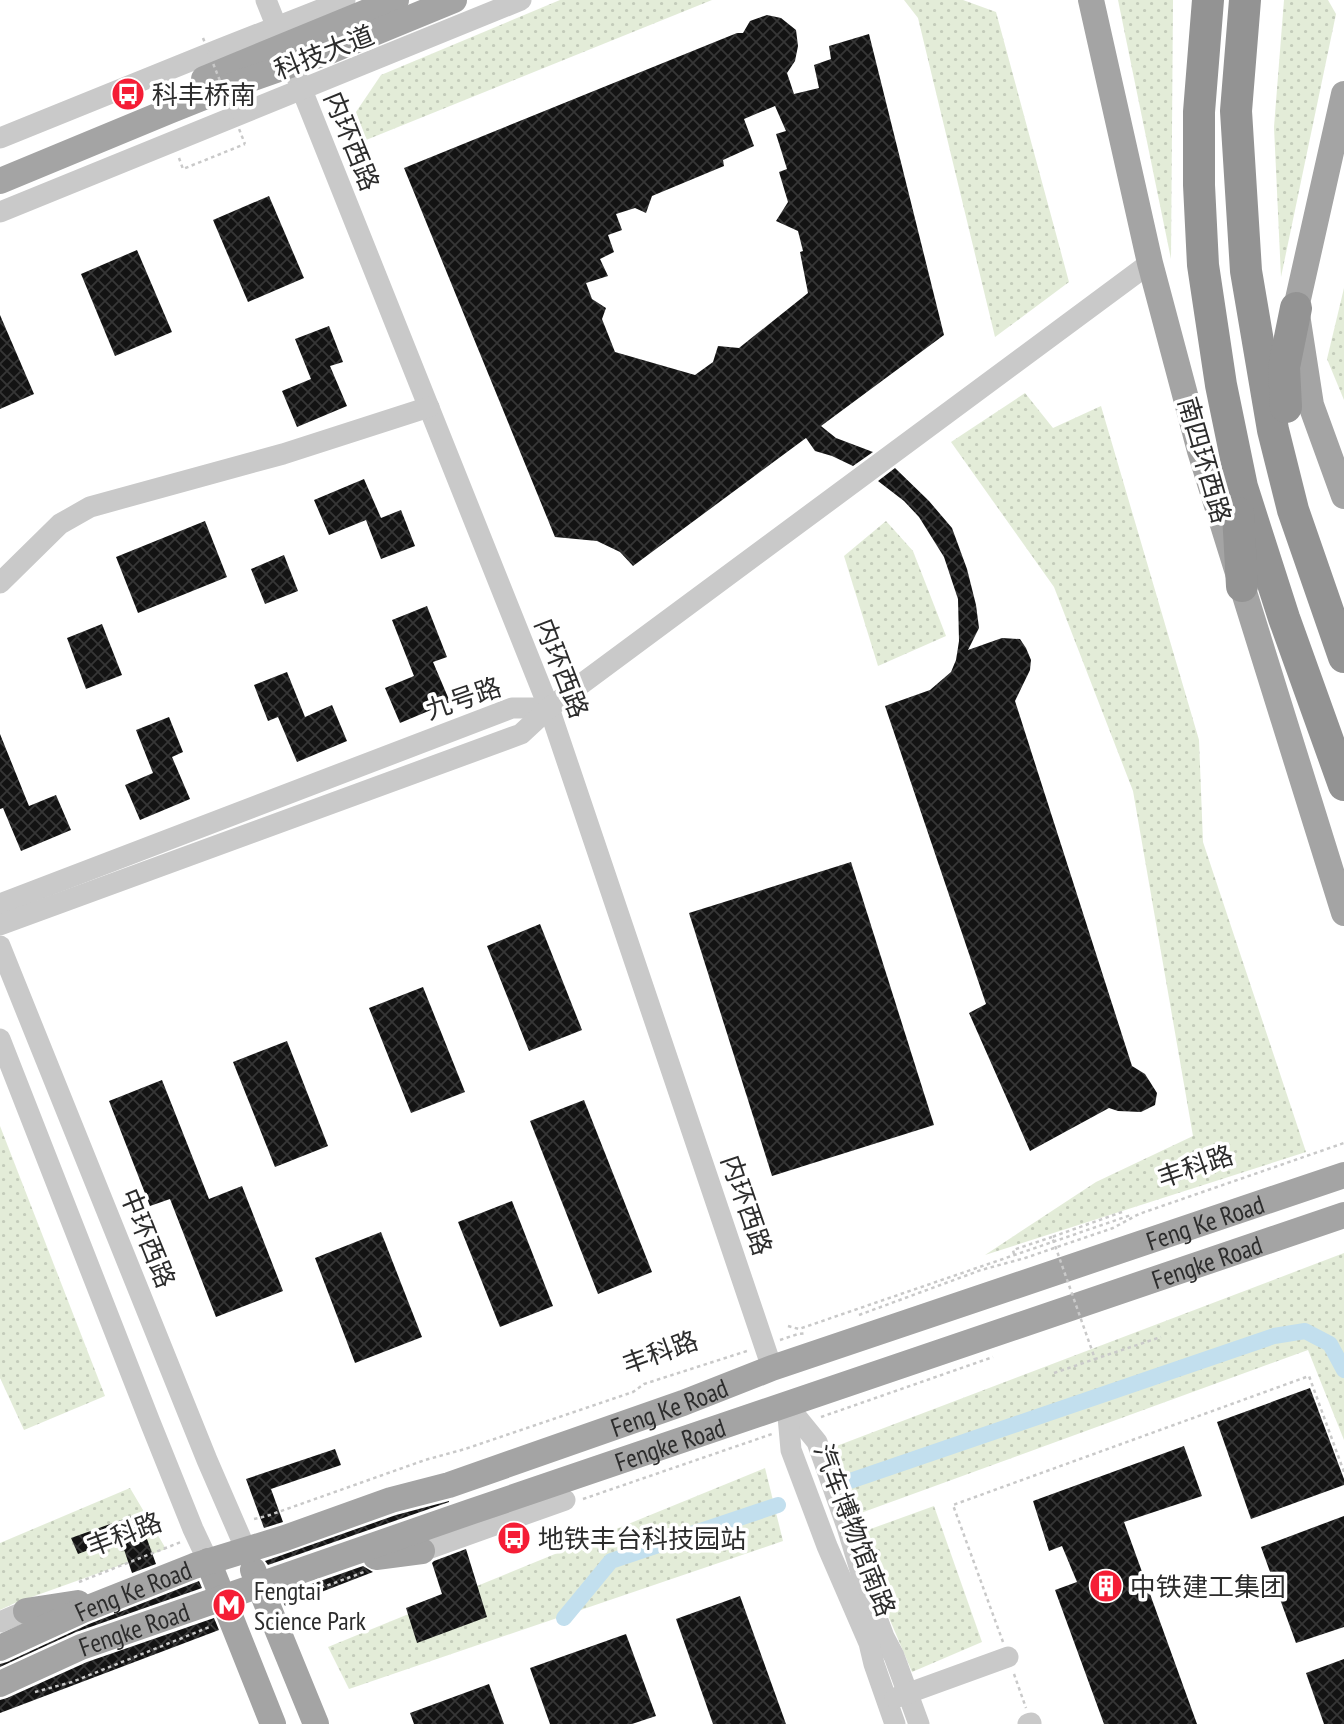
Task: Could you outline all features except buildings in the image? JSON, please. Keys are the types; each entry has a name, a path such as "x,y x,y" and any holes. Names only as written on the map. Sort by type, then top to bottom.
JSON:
{"highway":[{"name":"南四环西路","path":"1208,0 1199,112 1199,185 1203,265 1221,385 1242,487 1284,618 1341,777"},
{"path":"1245,0 1236,111 1245,268 1273,429 1293,510 1344,657"},
{"path":"1293,510 1284,367 1296,308"},
{"path":"1235,452 1242,586"}],"main road":[{"name":"科技大道","path":"0,181 216,93 396,0"},
{"name":"科技大道","path":"0,162 288,56 330,51 454,0"},
{"name":"南四环西路","path":"1091,0 1150,263 1200,451 1344,913"},
{"path":"1344,94 1296,308 1311,405 1344,496"},
{"name":"Feng Ke Road","path":"0,1648 111,1599 202,1550 246,1550 391,1500 449,1485 683,1404 769,1357 1344,1175"},
{"name":"Fengke Road","path":"0,1684 81,1647 226,1609 263,1596 336,1559 1344,1215"},
{"path":"565,1500 620,1472 637,1456"},
{"path":"202,1550 274,1724"},
{"path":"246,1550 316,1724"},
{"path":"336,1559 362,1559 422,1551"},
{"path":"26,1611 111,1599"}],"street":[{"name":"内环西路","path":"266,0 549,708 769,1357"},
{"path":"0,212 288,56 345,0"},
{"path":"0,138 288,56 521,0"},
{"path":"549,708 1150,263"},
{"path":"0,583 60,524 90,507 283,454 429,407"},
{"name":"九号路","path":"0,904 512,708 549,708"},
{"name":"九号路","path":"0,925 521,734 549,708"},
{"name":"中环西路","path":"0,946 246,1550"},
{"path":"0,1039 202,1550"},
{"name":"汽车博物馆南路","path":"788,1405 817,1442 880,1626 919,1724"},
{"name":"汽车博物馆南路","path":"788,1405 791,1450 827,1546 869,1643 895,1724"},
{"path":"422,1551 565,1500"},
{"path":"0,1622 26,1611"},
{"path":"887,1702 1008,1657"}],"path":[{"path":"183,169 245,144 203,38"},
{"name":"丰科路","path":"851,1318 981,1270 1113,1228 1139,1214 1344,1143"},
{"path":"788,1325 799,1329 1129,1215 1125,1211 1122,1212 1013,1250 1014,1254"},
{"path":"1052,1237 1095,1359"},
{"name":"丰科路","path":"234,1526 633,1392 644,1384 769,1357 797,1334 812,1333"},
{"path":"1054,1373 1161,1337"},
{"path":"1030,1723 953,1505 1309,1376 1344,1472"},
{"name":"丰科路","path":"68,1586 179,1542 202,1550"},
{"path":"263,1596 372,1569"},
{"path":"33,1692 72,1682 226,1609"}],"green space":[{"path":"560,0 712,0 366,140 356,112 381,75"},
{"path":"904,0 963,0 996,12 1069,282 995,337 918,18"},
{"path":"1118,0 1173,0 1171,259"},
{"path":"1284,0 1328,0 1336,14 1281,277 1274,127"},
{"path":"1344,288 1344,400 1327,359"},
{"path":"1025,393 1053,428 1101,406 1199,740 1203,842 1306,1152 985,1255 1096,1182 1193,1136 1133,791 1054,587 951,442"},
{"path":"886,521 913,551 946,636 878,666 844,556"},
{"path":"0,1126 105,1396 24,1430 0,1378"},
{"path":"1344,1253 1344,1440 1308,1350 858,1514 834,1447"},
{"path":"765,1468 783,1541 349,1689 328,1647"},
{"path":"130,1488 166,1549 0,1610 0,1543"},
{"path":"934,1506 982,1642 912,1672 854,1535"}],"waterway":[{"path":"850,1481 1274,1336 1305,1331 1330,1344 1344,1370"},
{"path":"564,1618 611,1561 778,1505"}],"place":[{"name":"科丰桥南","path":"128,94"},
{"name":"地铁丰台科技园站","path":"514,1538"},
{"name":"中铁建工集团","path":"1106,1586"},
{"name":"Fengtai Science Park","path":"229,1605"}]}
